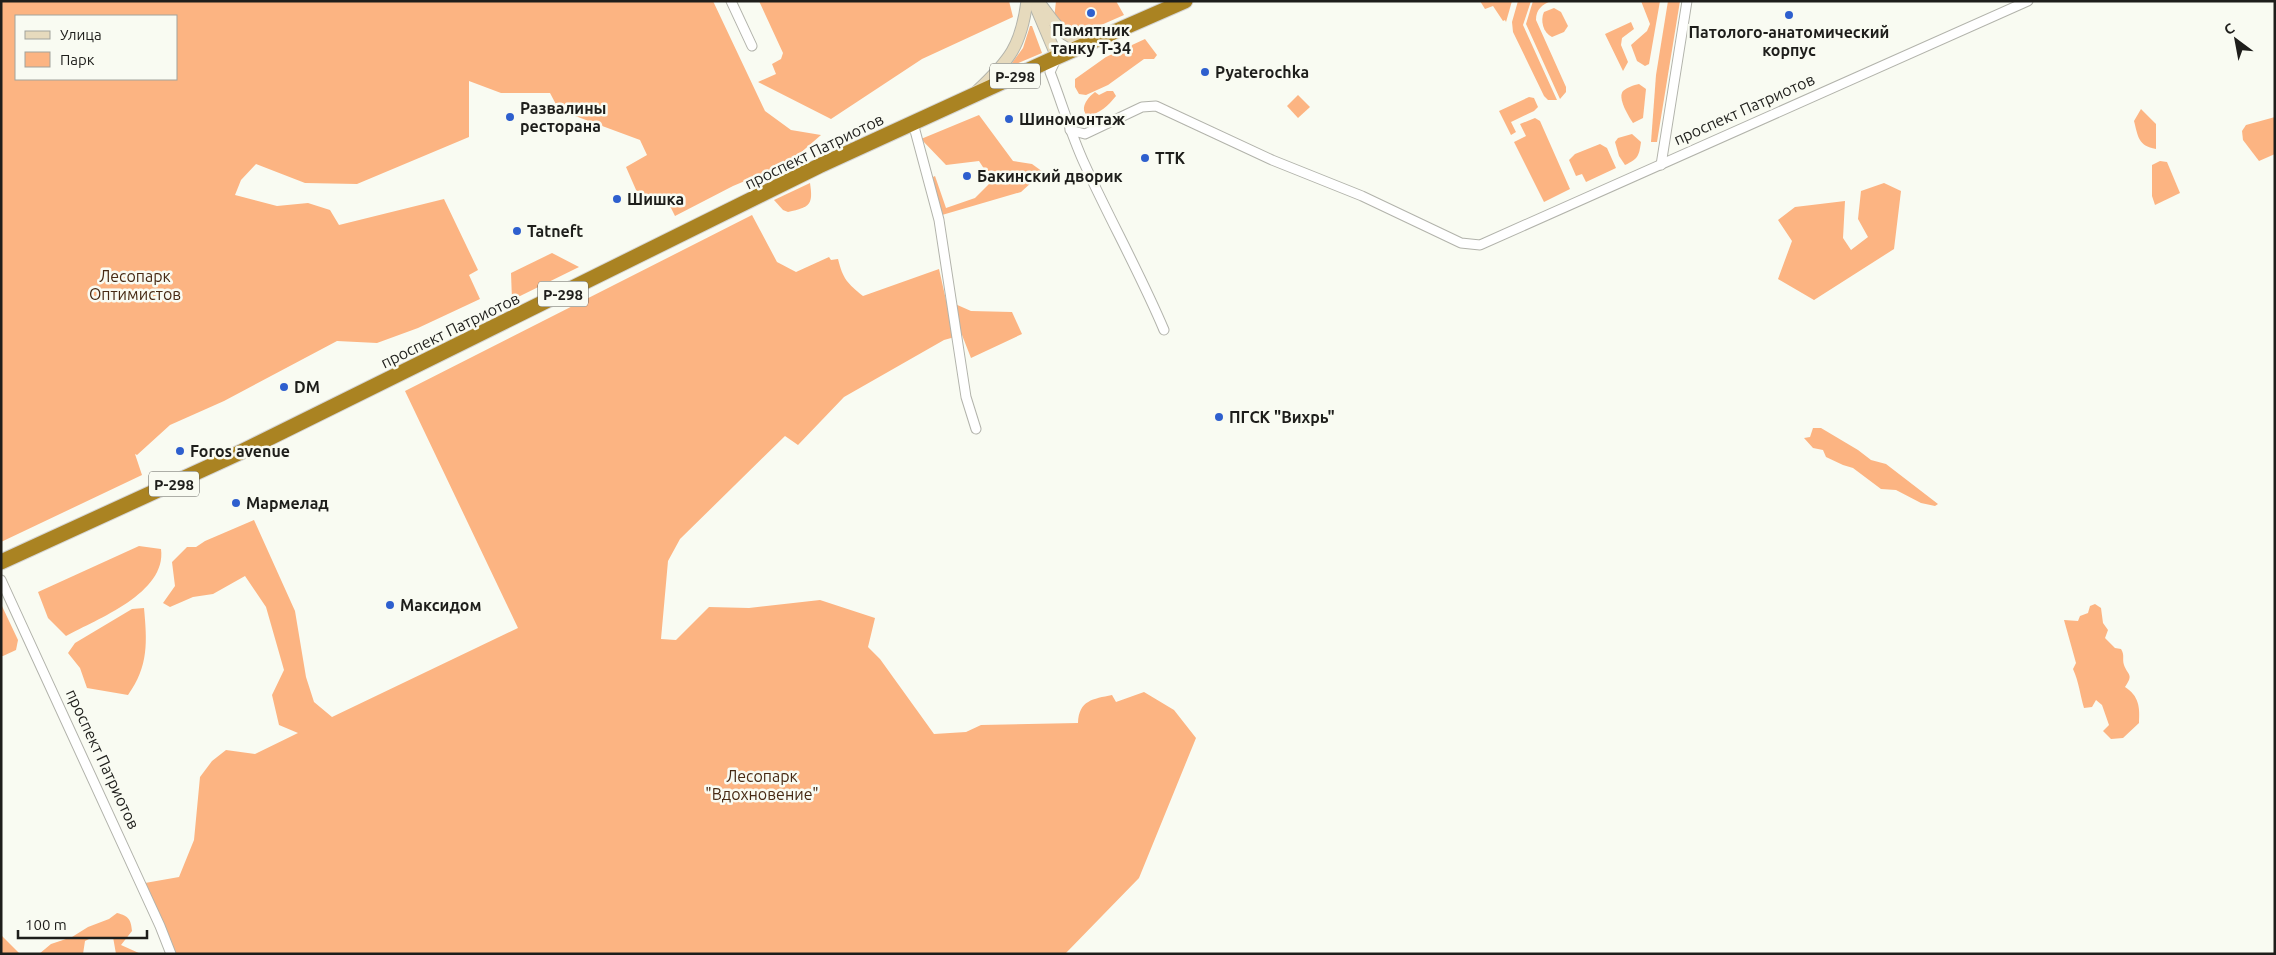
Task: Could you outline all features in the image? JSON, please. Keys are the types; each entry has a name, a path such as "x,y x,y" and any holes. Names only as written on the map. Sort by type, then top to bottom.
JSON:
{"highway":[{"name":"проспект Патриотов","path":"1,562 241,452 819,166 972,95 1186,1"}],"street":[{"path":"732,1 752,46"},
{"path":"1034,1 1057,57 1050,72 1070,130 1084,164 1124,242 1164,330"},
{"path":"1038,1 1058,30 1088,44"},
{"path":"1661,165 1687,1"},
{"name":"проспект Патриотов","path":"1070,130 1085,134 1142,106 1156,106 1272,160 1362,196 1461,244 1480,245 2028,1"},
{"path":"972,95 1012,54 1018,42 1026,6"},
{"path":"913,124 938,220 966,397 976,429"},
{"name":"проспект Патриотов","path":"1,580 171,954"}],"green space":[{"name":"Лесопарк Оптимистов","path":"1,1 713,1 765,111 791,130 821,135 790,162 733,186 675,216 671,208 657,196 640,199 626,167 647,155 640,140 559,110 550,93 501,93 469,81 469,137 357,184 305,183 256,164 241,180 235,195 277,206 308,203 330,210 339,225 444,199 478,270 469,275 480,299 418,328 377,343 337,341 224,401 170,425 137,455 135,454 142,475 1,542"},
{"path":"759,1 1009,1 1013,17 922,59 831,119 758,82 776,74 772,64 781,59 783,53"},
{"path":"1056,1 1116,1 1124,15 1083,33 1066,32 1054,19"},
{"path":"1480,1 1512,1 1506,22 1505,20 1503,21 1493,6 1485,9"},
{"path":"1518,1 1531,1 1523,25 1557,100 1548,100 1544,96 1513,32 1512,22"},
{"path":"1533,1 1551,1 1540,8 1536,20 1566,87 1566,92 1560,99 1526,24"},
{"path":"1641,1 1660,1 1649,64 1645,66 1637,61 1631,45 1647,31 1650,24"},
{"path":"1668,1 1680,1 1657,142 1651,142 1656,75"},
{"path":"1554,8 1561,12 1568,26 1564,32 1552,37 1546,33 1542,19 1544,12"},
{"path":"1631,22 1634,29 1622,38 1621,45 1628,62 1623,71 1605,34"},
{"path":"1030,26 1032,26 1042,53 1009,67 1023,48"},
{"path":"1145,39 1157,55 1154,59 1144,59 1108,85 1086,95 1079,94 1075,87 1075,79 1106,57"},
{"path":"1639,84 1646,89 1643,118 1633,123 1621,98 1623,91"},
{"path":"1107,91 1113,91 1116,96 1104,109 1088,116 1085,113 1084,107 1089,97 1095,92 1099,95"},
{"path":"1298,95 1310,107 1298,118 1287,106"},
{"path":"1529,97 1534,98 1538,107 1534,111 1511,122 1516,132 1511,135 1499,111"},
{"path":"2141,109 2156,124 2156,149 2142,143 2138,136 2134,121"},
{"path":"979,115 1013,161 1032,164 1043,172 1021,192 942,215 931,178 935,176 946,208 975,198 992,181 979,161 946,165 921,139"},
{"path":"2275,117 2275,154 2259,161 2243,140 2242,131 2246,125"},
{"path":"1535,118 1540,121 1570,189 1544,202 1514,142 1526,136 1520,124"},
{"path":"1632,134 1641,142 1639,151 1633,161 1625,165 1619,156 1615,142 1618,138"},
{"path":"1600,144 1607,148 1616,168 1586,182 1582,174 1576,176 1569,160 1575,154"},
{"path":"2160,161 2167,162 2180,193 2155,205 2152,196 2152,165"},
{"path":"810,183 810,200 802,208 788,212 783,210 774,200"},
{"path":"1884,183 1901,191 1894,249 1814,300 1778,279 1792,241 1778,220 1795,207 1845,201 1843,238 1851,250 1868,237 1858,219 1861,191"},
{"name":"Лесопарк \"Вдохновение\"","path":"752,215 777,262 796,272 829,257 831,260 838,259 846,280 863,296 939,269 946,300 971,311 1012,312 1022,334 971,358 962,335 944,340 844,397 798,445 785,436 680,539 668,561 661,639 676,640 709,607 749,608 820,600 875,618 868,647 880,659 934,734 966,732 981,725 1078,723 1081,709 1088,702 1112,695 1116,702 1144,692 1174,710 1196,738 1139,878 1065,954 174,954 145,883 179,877 194,840 200,777 212,761 226,750 255,754 298,733 279,725 272,695 284,670 266,607 245,576 213,594 193,597 170,607 163,603 175,586 172,562 187,547 196,547 205,541 254,520 295,611 306,677 314,702 332,717 518,628 405,391"},
{"path":"552,253 579,267 512,300 511,273"},
{"path":"1813,428 1821,428 1871,460 1886,464 1938,504 1935,506 1921,503 1896,490 1881,489 1853,468 1826,457 1823,450 1813,448 1804,438 1810,437"},
{"path":"139,546 161,549 160,565 153,579 127,603 66,636 48,618 38,592"},
{"path":"1,604 18,640 16,650 3,656 1,656"},
{"path":"2095,604 2101,608 2103,623 2108,630 2105,638 2115,648 2122,651 2124,665 2130,677 2125,687 2130,690 2138,702 2139,723 2123,738 2111,739 2103,731 2109,725 2102,705 2096,700 2092,707 2084,708 2073,669 2076,663 2064,620 2078,621 2080,616 2088,613 2090,606"},
{"path":"144,608 145,653 140,674 128,695 87,688 80,668 68,653 75,643 132,609"},
{"path":"117,913 127,917 132,927 132,931 121,945 141,954 116,954 113,937 85,941 83,954 39,954 51,944 72,937 88,927 109,919"},
{"path":"1,935 20,954 1,954"}],"place":[{"name":"Памятник танку Т-34","path":"1091,13"},
{"name":"Патолого-анатомический корпус","path":"1789,15"},
{"name":"Pyaterochka","path":"1205,72"},
{"name":"Развалины ресторана","path":"510,117"},
{"name":"Шиномонтаж","path":"1009,119"},
{"name":"ТТК","path":"1145,158"},
{"name":"Бакинский дворик","path":"967,176"},
{"name":"Шишка","path":"617,199"},
{"name":"Tatneft","path":"517,231"},
{"name":"DM","path":"284,387"},
{"name":"ПГСК \"Вихрь\"","path":"1219,417"},
{"name":"Foros avenue","path":"180,451"},
{"name":"Мармелад","path":"236,503"},
{"name":"Максидом","path":"390,605"}]}
